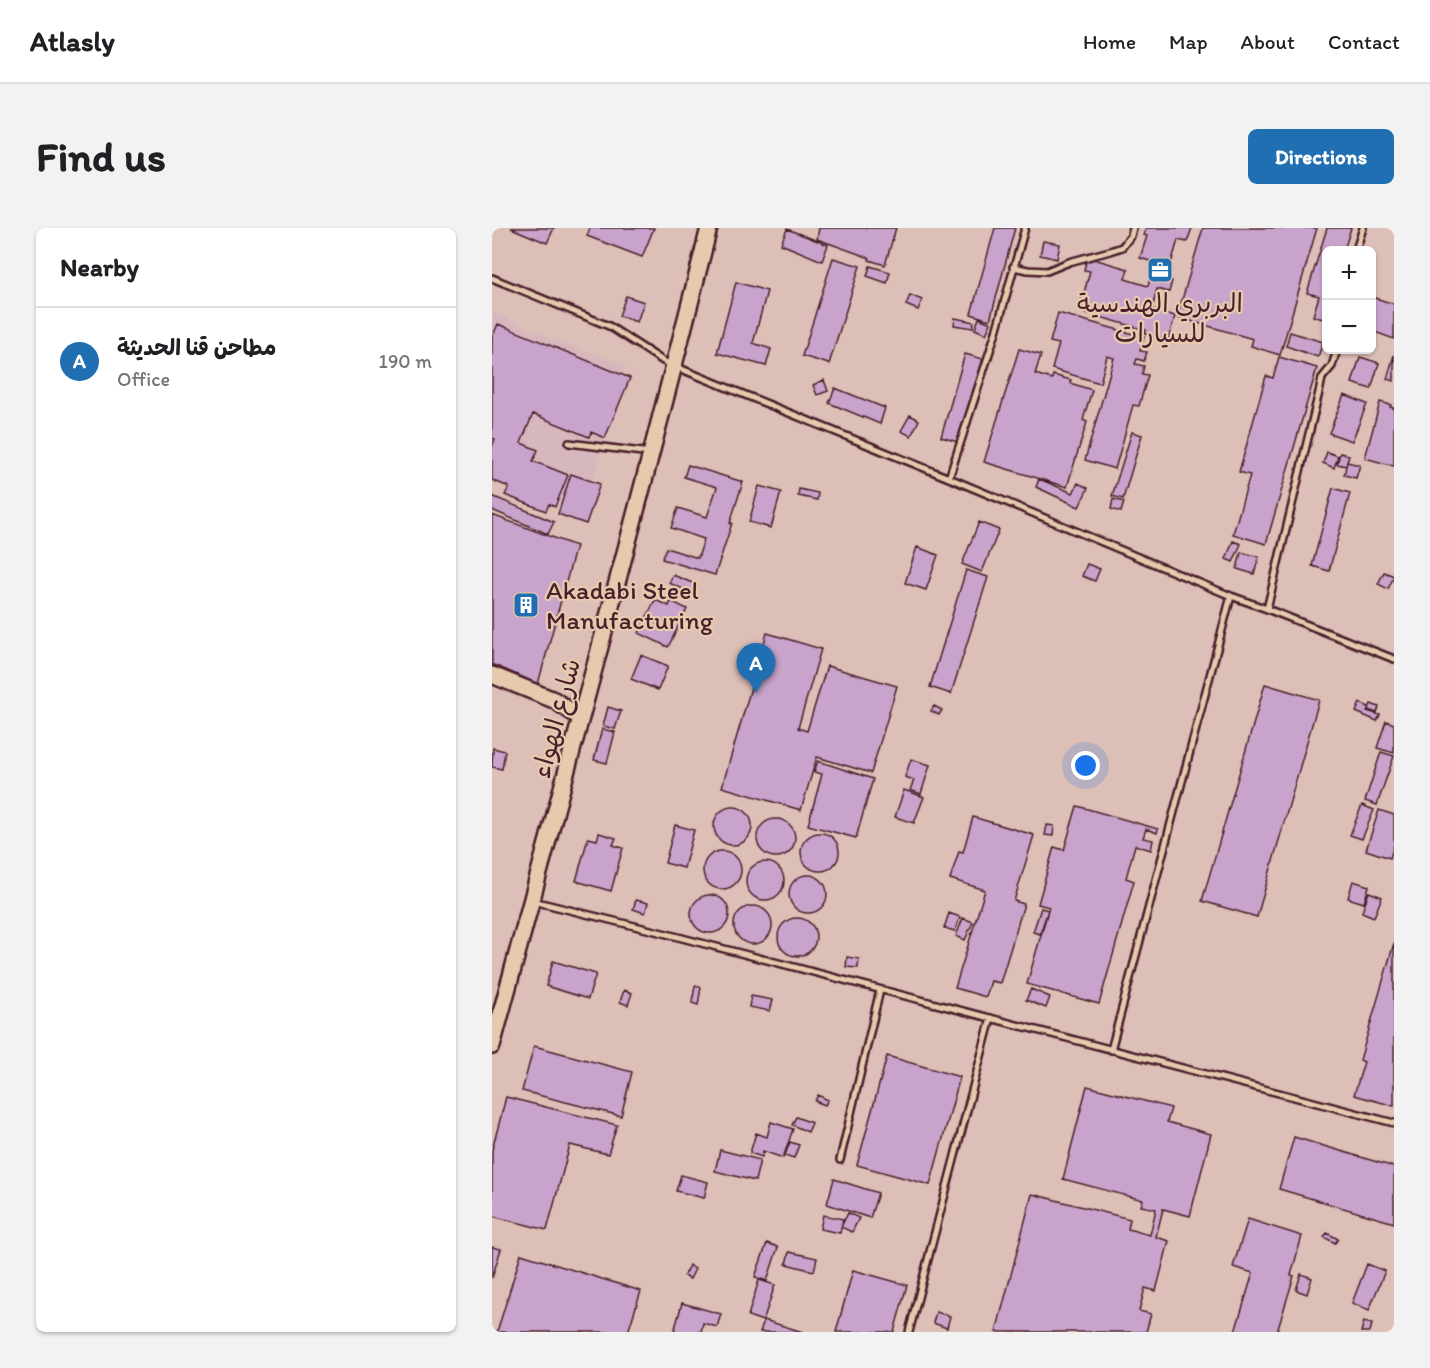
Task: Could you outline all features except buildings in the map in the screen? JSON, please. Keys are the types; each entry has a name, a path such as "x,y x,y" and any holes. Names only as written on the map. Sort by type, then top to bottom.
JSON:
{"street":[{"name":"شارع الهواء","path":"492,1046 581,718 709,228"},
{"path":"492,675 554,700 581,718"}],"lane":[{"path":"949,478 996,332 1025,228"},
{"path":"1013,267 1047,271 1069,262 1110,251 1122,247 1131,236 1133,228"},
{"path":"1357,246 1363,228"},
{"path":"492,278 609,326 663,362 1231,596 1394,659"},
{"path":"1267,609 1320,388 1336,354"},
{"path":"569,443 651,453"},
{"path":"1111,1050 1231,596"},
{"path":"531,901 659,932 1394,1123"},
{"path":"840,1160 880,990"},
{"path":"909,1332 990,1018"}],"shaded area":[{"path":"493,312 559,342 625,365 584,512 492,477"}],"place":[{"name":"البربري الهندسية للسيارات","path":"1160,270"},
{"name":"Akadabi Steel Manufacturing","path":"526,605"},
{"name":"مطاحن قنا الحديثة","path":"756,693"}]}
